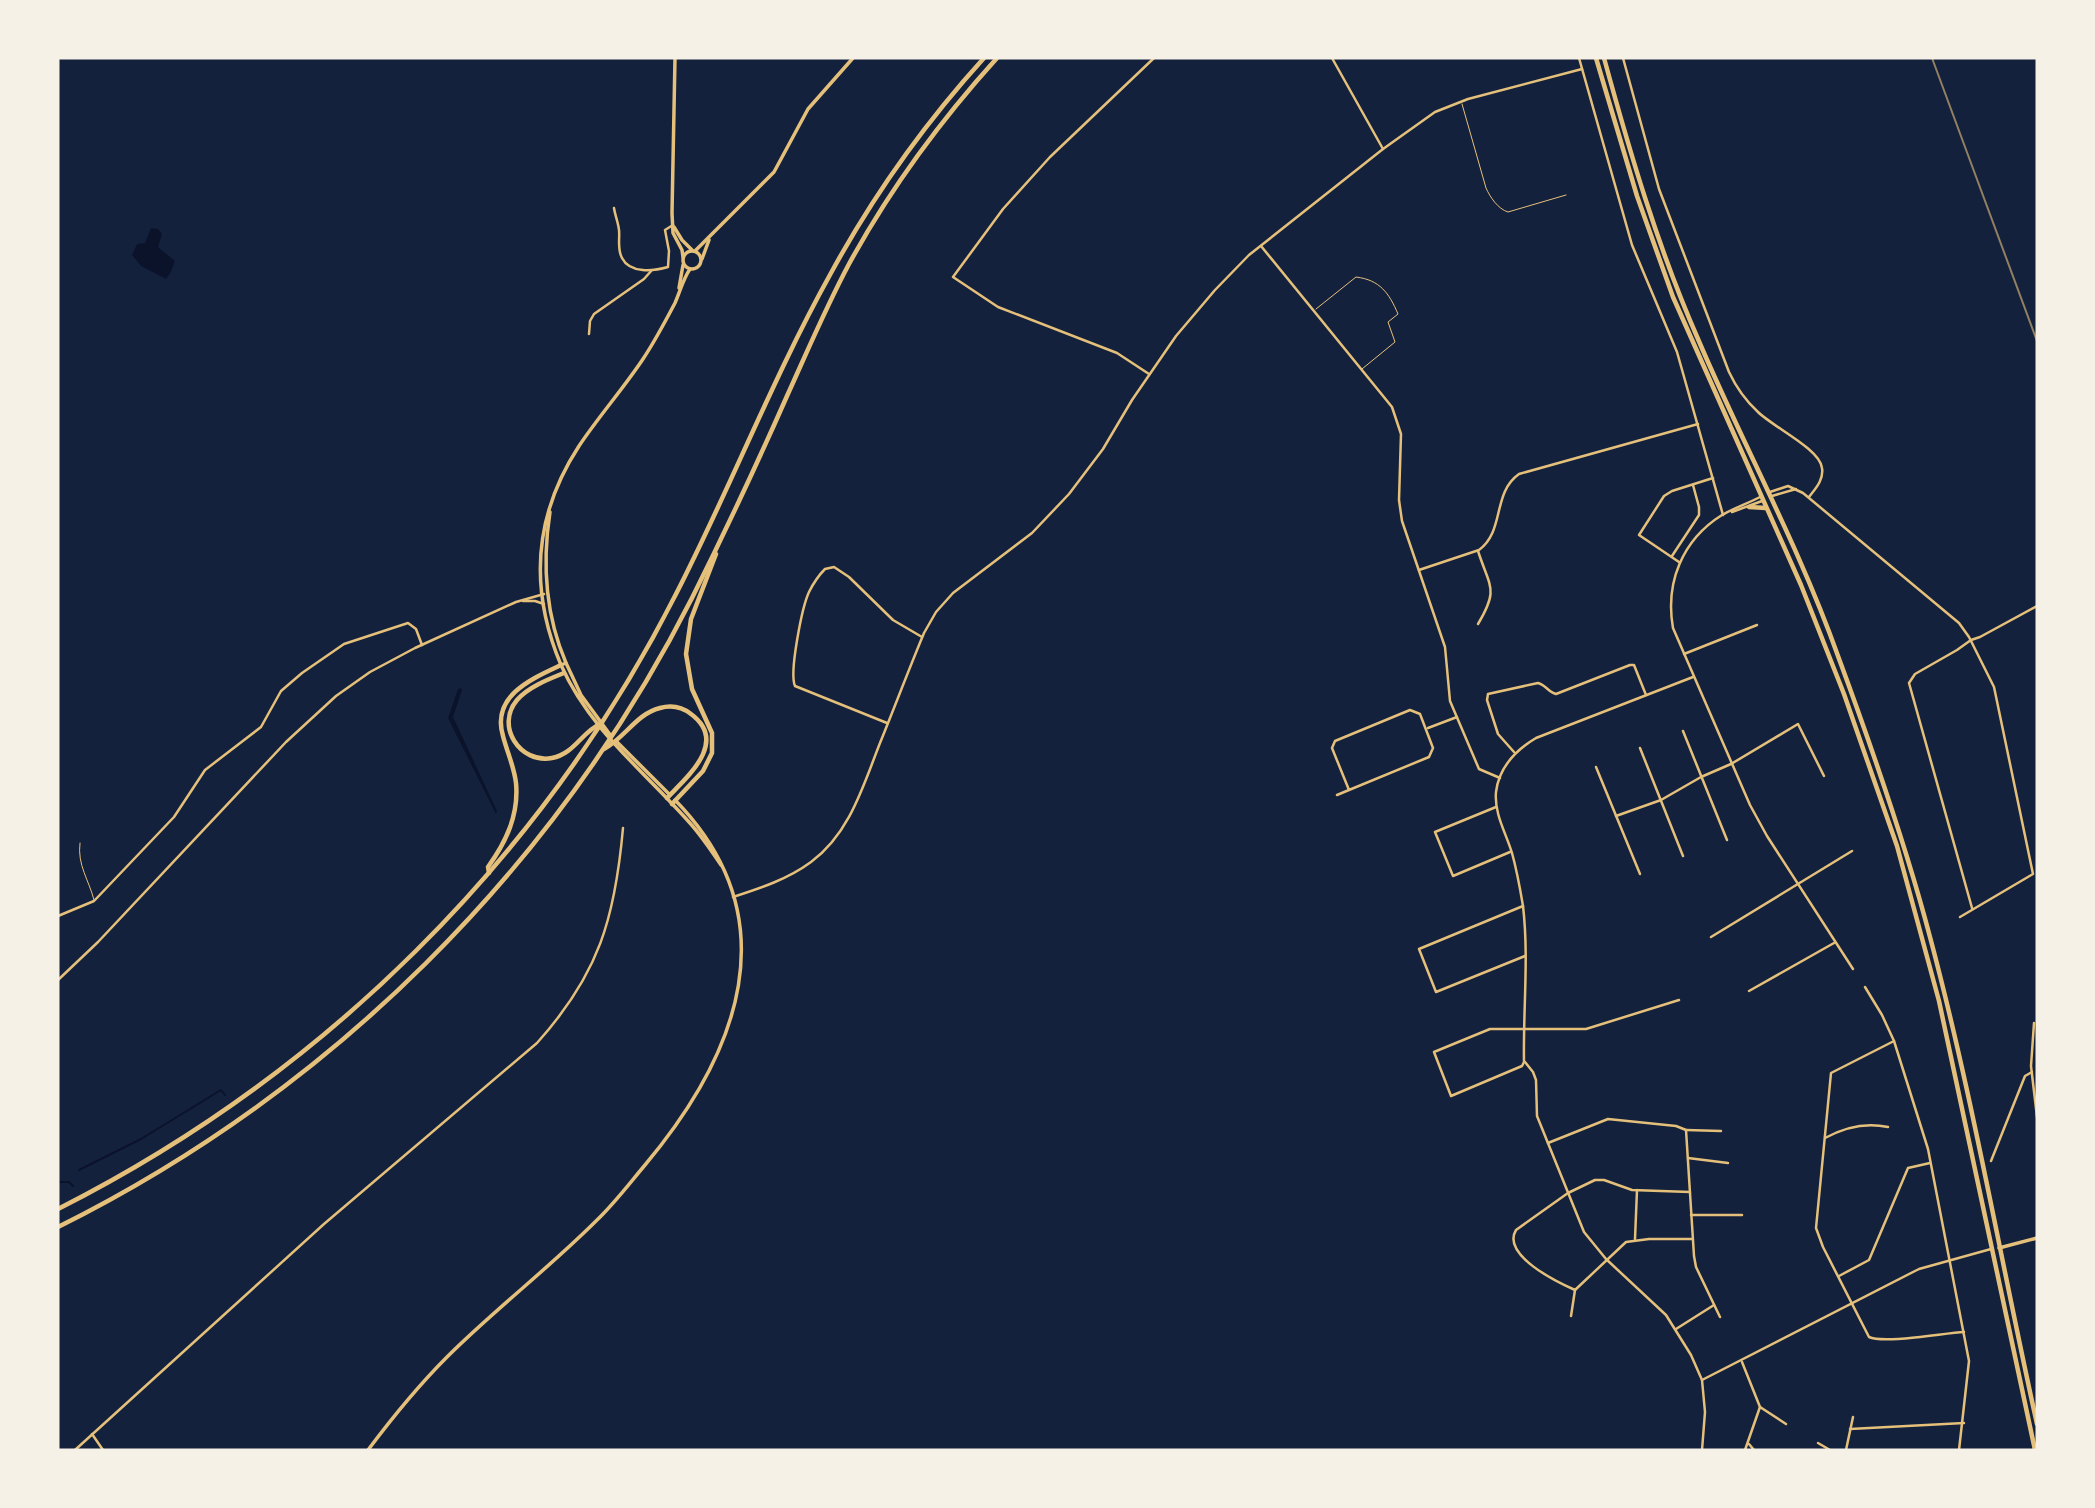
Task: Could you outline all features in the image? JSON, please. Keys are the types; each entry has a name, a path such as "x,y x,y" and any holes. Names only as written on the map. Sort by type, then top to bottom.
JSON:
{"highway":[{"path":"58,1209 170,1146 295,1059 390,978 439,929 489,874 547,802 644,654 678,590 817,298 858,227 899,164 938,112 984,58"},
{"path":"674,802 703,771 712,753 712,733 690,682 686,647 698,599 738,502 822,317 858,247 904,173 997,58"},
{"path":"1596,58 1637,196 1667,281 1837,674 1897,846 1925,944 2035,1450"},
{"path":"1605,60 1632,158 1676,286 1804,568 1834,644 1897,825 1931,939 2037,1424"},
{"path":"1763,498 1771,494"},
{"path":"58,1227 130,1188 214,1137 294,1080 355,1030 424,966 484,903 542,834 603,750 666,646 738,502"},
{"path":"1749,507 1767,508"},
{"path":"489,874 488,868 509,831 516,804 515,776 501,729 503,709 509,697 519,687 563,664"},
{"path":"566,672 523,694 513,704 509,725 516,745 534,757 555,758 574,747 601,723"},
{"path":"603,750 614,744 636,721 654,710 675,707 688,712 703,728 705,749 700,762 668,797"},
{"path":"1992,1249 1998,1248"}],"street":[{"path":"675,58 671,214 673,233 682,250 683,260 691,269"},
{"path":"678,296 686,252 693,251 774,172 808,109 853,58"},
{"path":"1149,374 1117,353 1003,310 953,278 1003,209 1050,157 1154,58"},
{"path":"1332,58 1383,149"},
{"path":"1579,58 1632,245 1677,352 1723,515"},
{"path":"1623,58 1659,189 1736,387 1758,412 1818,458 1822,466 1820,482 1809,497"},
{"path":"733,897 780,881 813,860 835,838 854,808 922,636 936,612 953,593 1032,533 1069,494 1103,449 1149,374 1215,290 1261,246 1383,149 1430,116 1461,101 1582,69"},
{"path":"614,208 622,258 636,268 652,270 668,267 669,251 665,230 673,226"},
{"path":"673,226 681,240 700,254 701,260"},
{"path":"368,1450 406,1402 447,1357 615,1202 681,1118 709,1072 732,1022 742,958 742,936 733,897 721,865 709,841 590,713 566,672 550,635 544,604 550,506 559,481 572,457 644,358 691,269 698,267 716,229"},
{"path":"1261,246 1392,407 1402,439 1400,510 1445,647 1447,687 1479,769 1500,778"},
{"path":"589,334 590,321 594,314 644,279 652,270"},
{"path":"1419,570 1478,551 1486,545 1493,535 1505,490 1519,474 1698,424"},
{"path":"1679,562 1639,535 1664,496 1713,478"},
{"path":"1672,557 1699,515 1693,485"},
{"path":"1771,494 1788,486 1809,497 1959,623 1971,640 1994,687 2035,873 1960,917"},
{"path":"1729,512 1749,507 1763,498"},
{"path":"1763,498 1723,515 1699,534 1679,562 1672,585 1673,628 1731,764 1765,831 1853,969"},
{"path":"1478,551 1492,592 1488,608 1478,624"},
{"path":"888,723 795,686 793,674 803,610 809,592 825,569 840,569 893,620 922,636"},
{"path":"58,980 98,942 310,718 370,672 516,602 545,594"},
{"path":"545,594 563,664"},
{"path":"516,602 535,601 544,604"},
{"path":"1972,908 1909,683 1915,674 1971,640 2037,606"},
{"path":"58,916 94,901 174,817 205,770 257,733 281,691 316,661 344,644 408,623 416,629 422,645"},
{"path":"1684,654 1757,625"},
{"path":"1515,753 1498,734 1487,700 1488,694 1538,683 1544,685 1550,693 1556,694 1634,665 1646,695"},
{"path":"1679,1000 1586,1029 1524,1029 1490,1029 1434,1052 1451,1096 1518,1068 1524,1062 1524,1029 1525,956 1523,906 1511,852 1496,807 1496,794 1507,761 1525,744 1550,732 1693,677"},
{"path":"1337,795 1429,757 1433,748 1420,714 1410,710 1335,741 1332,748 1349,790"},
{"path":"1427,729 1457,717"},
{"path":"1616,816 1661,800 1731,764 1798,724 1824,776"},
{"path":"1683,731 1727,840"},
{"path":"1640,748 1684,856"},
{"path":"1597,767 1640,874"},
{"path":"1496,807 1435,832 1453,876 1511,852"},
{"path":"75,1450 314,1233 537,1043 553,1026 589,972 608,926 619,874 623,828"},
{"path":"1711,937 1852,851"},
{"path":"1523,906 1419,949 1436,992 1525,956"},
{"path":"1749,991 1835,943"},
{"path":"1865,987 1894,1041 1930,1163 1969,1360 1959,1450"},
{"path":"2034,1023 2032,1072 2037,1117"},
{"path":"1894,1041 1832,1073 1816,1228 1869,1337 1874,1339 1964,1332"},
{"path":"1524,1062 1536,1080 1537,1116 1584,1232 1606,1259 1666,1315 1702,1380 1705,1412 1702,1450"},
{"path":"1991,1161 2025,1076 2032,1072"},
{"path":"1548,1143 1608,1119 1619,1118 1676,1126 1686,1130 1721,1131"},
{"path":"1825,1138 1843,1128 1870,1124 1888,1127"},
{"path":"1686,1130 1696,1267 1720,1317"},
{"path":"1688,1158 1728,1163"},
{"path":"1838,1276 1870,1260 1908,1167 1930,1163"},
{"path":"1574,1290 1526,1261 1513,1239 1516,1230 1588,1182 1604,1180 1637,1190 1689,1192"},
{"path":"1634,1240 1637,1190"},
{"path":"1691,1215 1742,1215"},
{"path":"1998,1248 2037,1238"},
{"path":"1571,1316 1574,1290 1621,1245 1634,1240 1692,1240"},
{"path":"1702,1380 1919,1269 1992,1249"},
{"path":"1676,1329 1714,1305"},
{"path":"1742,1360 1760,1408 1745,1450"},
{"path":"1760,1408 1786,1424"},
{"path":"1846,1450 1853,1417"},
{"path":"1850,1429 1964,1423"},
{"path":"92,1434 103,1450"},
{"path":"1818,1443 1830,1450"},
{"path":"1749,1444 1754,1450"}],"lane":[{"path":"1461,101 1486,188 1503,211 1508,212 1566,195"},
{"path":"1314,310 1356,277 1378,283 1387,293 1398,314 1388,322 1395,342 1361,369"},
{"path":"80,842 79,858 94,901"}],"water":[{"path":"151,228 158,229 162,234 158,247 175,261 166,279 141,266 132,255 137,244 145,243"},
{"path":"461,688 453,717 497,811 496,814 448,718 458,689"}],"waterway":[{"path":"79,1170 141,1139 221,1090 225,1095"},
{"path":"58,1182 69,1182 73,1186"}],"railway":[{"path":"1932,58 2037,341"}]}
